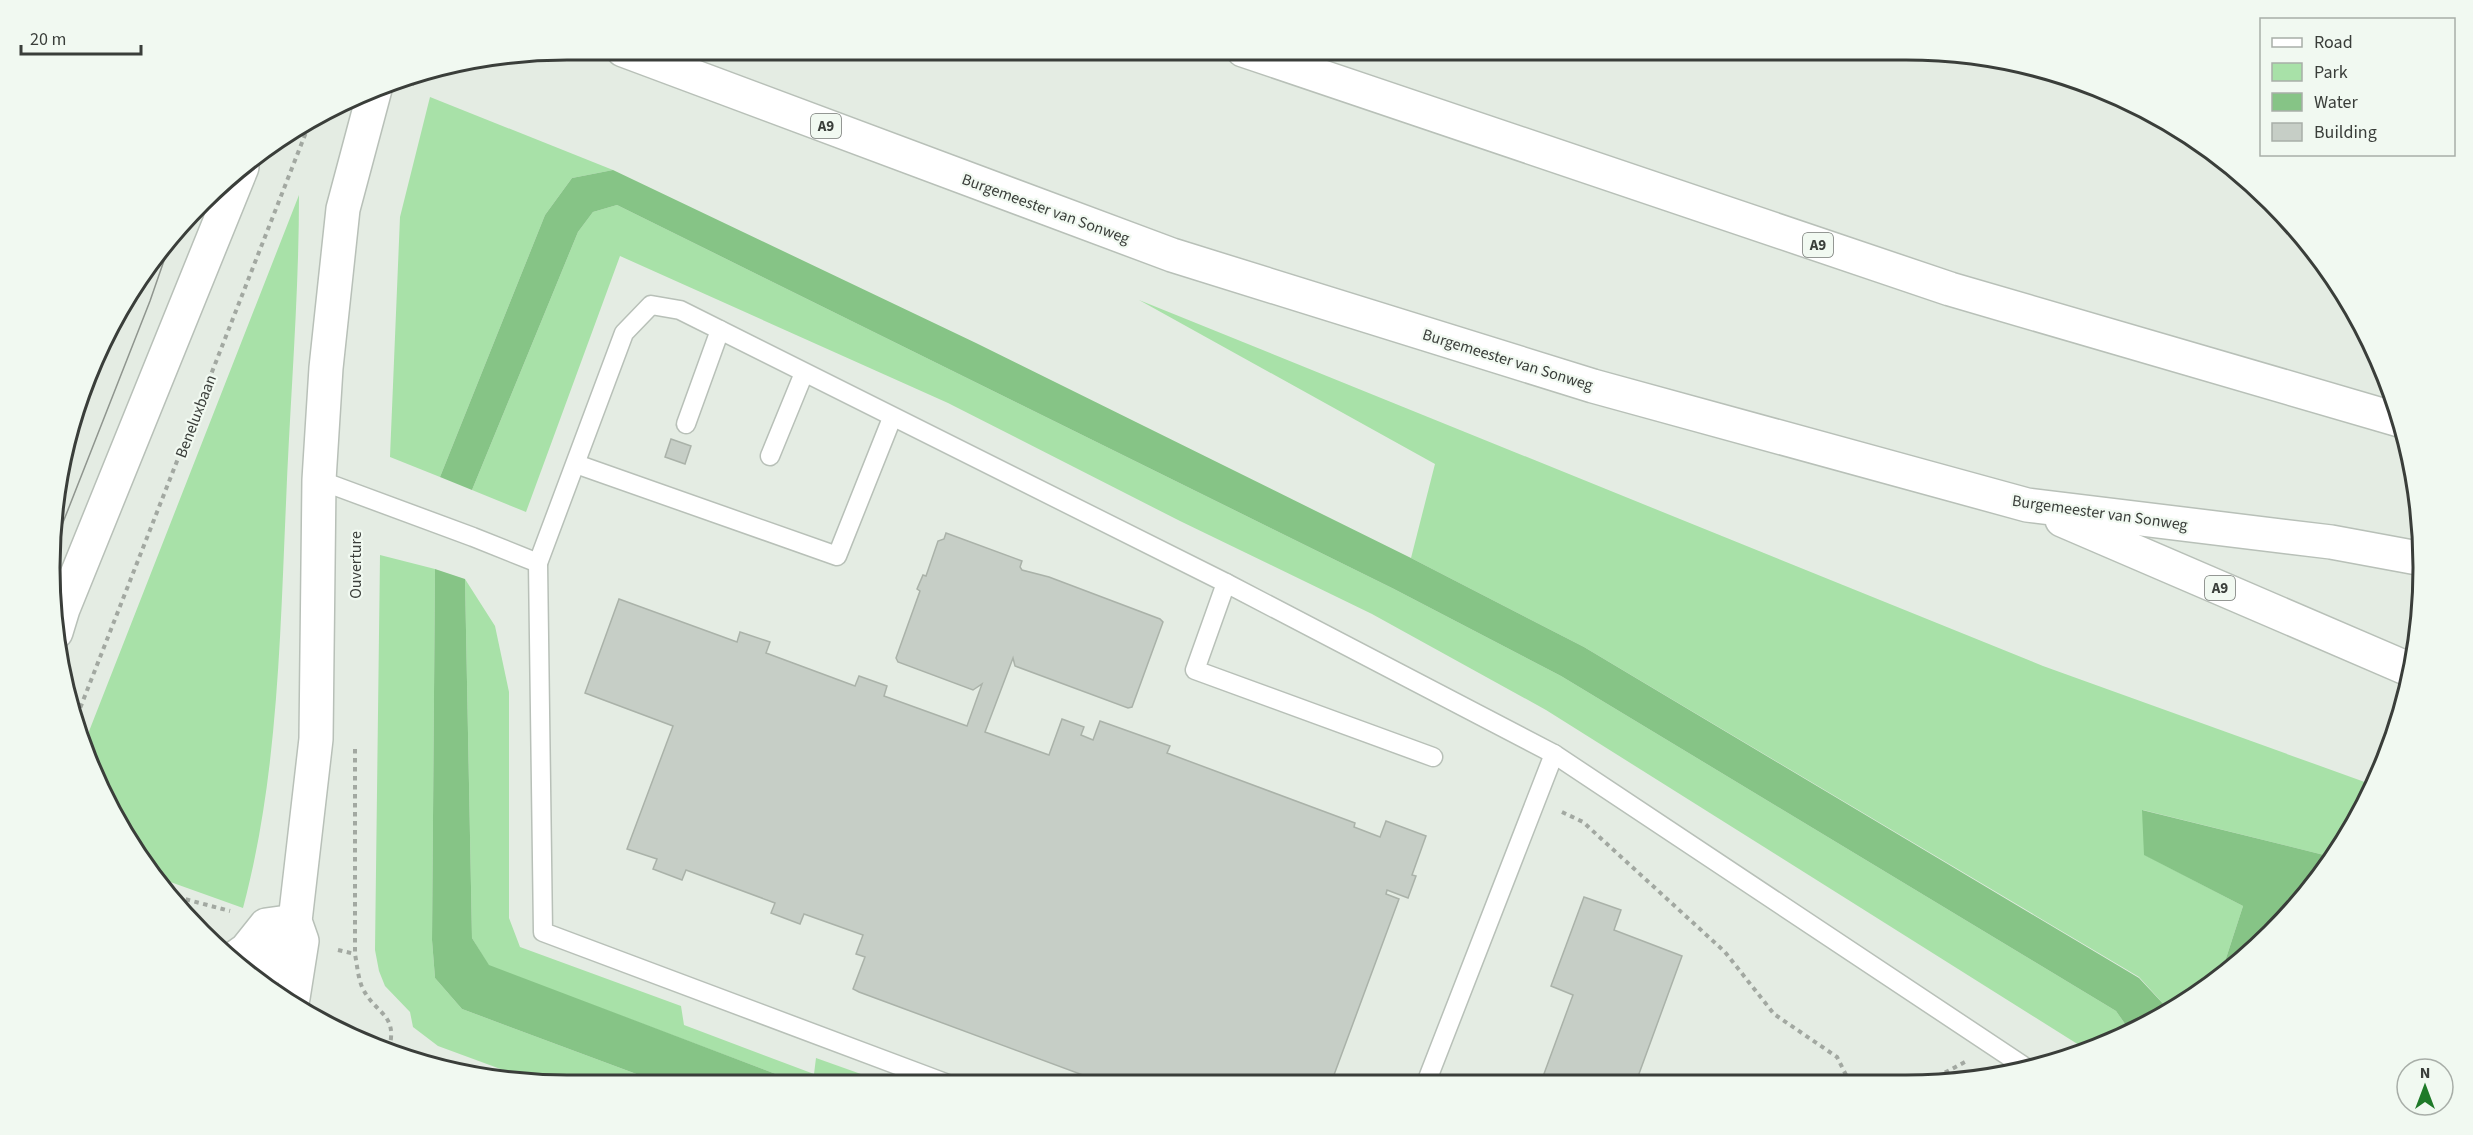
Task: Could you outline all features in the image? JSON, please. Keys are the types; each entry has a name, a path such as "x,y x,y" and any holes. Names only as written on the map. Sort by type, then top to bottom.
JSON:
{"main road":[{"name":"Burgemeester van Sonweg","path":"650,60 1172,255 1593,386 2027,505 2331,542 2413,557"},
{"name":"A9","path":"1272,60 1950,290 2390,417"},
{"path":"293,993 302,941 295,921 316,739 319,480 326,368 343,209 372,99"},
{"path":"62,612 235,184"},
{"name":"A9","path":"2027,505 2403,667"},
{"path":"240,954 246,950 266,925 295,921"},
{"path":"264,974 275,944 295,921"}],"lane":[{"path":"924,1075 543,932 538,563 624,333 651,305 680,310 1226,583 1554,754 2011,1064"},
{"path":"686,424 720,330"},
{"path":"770,456 804,373"},
{"path":"576,464 837,556 892,418"},
{"path":"319,480 538,563"},
{"path":"1226,583 1195,670 1433,758"},
{"path":"1429,1075 1554,754"}],"path":[{"path":"409,91 412,85"},
{"name":"Beneluxbaan","path":"80,708 306,133"},
{"path":"355,738 355,954 361,985 368,998 388,1017 392,1029 389,1042"},
{"path":"1536,801 1583,822 1725,952 1774,1014 1837,1057 1846,1075"}],"green space":[{"path":"430,97 613,170 572,178 545,215 440,477 390,457 400,217"},
{"path":"299,195 296,310 275,707 264,808 243,908 170,882 128,821 112,792 88,734"},
{"path":"617,205 1394,589 1561,676 2116,1011 2126,1025 2078,1044 1546,710 1372,614 1180,521 948,403 620,256 526,512 472,490 578,232 593,212"},
{"path":"1139,300 2043,666 2365,782 2345,821 2323,855 2143,810 2145,855 2243,906 2225,961 2164,1004 2139,977 1584,647 1411,558 1435,464"},
{"path":"380,555 435,569 432,940 435,978 462,1009 639,1075 568,1075 508,1072 438,1046 413,1027 410,1012 385,986 375,950"},
{"path":"465,579 495,626 509,692 509,918 520,947 681,1006 684,1025 814,1074 816,1058 864,1075 778,1075 489,966 472,938"}],"water":[{"path":"613,170 976,343 1411,558 1584,647 2139,978 2163,1004 2126,1025 2116,1011 1561,676 1394,589 617,205 593,212 578,232 472,490 440,477 545,215 572,178"},
{"path":"435,569 465,579 472,938 489,965 779,1075 639,1075 462,1009 435,978 432,940"},
{"path":"2142,810 2323,855 2287,902 2225,961 2243,906 2144,855"}],"building":[{"path":"671,439 691,446 685,464 665,457"},
{"path":"946,533 1022,561 1020,567 1022,570 1049,577 1163,622 1132,707 1128,708 1015,666 1013,658 985,732 1049,755 1062,719 1084,727 1081,735 1093,740 1100,721 1170,746 1167,753 1355,823 1354,827 1380,837 1386,821 1426,836 1412,875 1416,876 1408,898 1387,890 1386,894 1399,899 1334,1075 1083,1075 853,989 865,957 856,954 863,935 804,914 800,924 771,913 775,903 686,870 682,880 653,869 657,859 627,849 673,726 585,693 619,599 737,642 740,632 770,642 766,653 855,686 859,676 887,686 884,696 967,726 982,684 973,690 898,662 896,658 920,591 917,589 923,575 926,576 938,541 944,539"},
{"path":"1584,897 1621,910 1614,930 1682,956 1639,1075 1544,1075 1573,995 1551,986"}],"tram line":[{"path":"62,526 164,260"}]}
